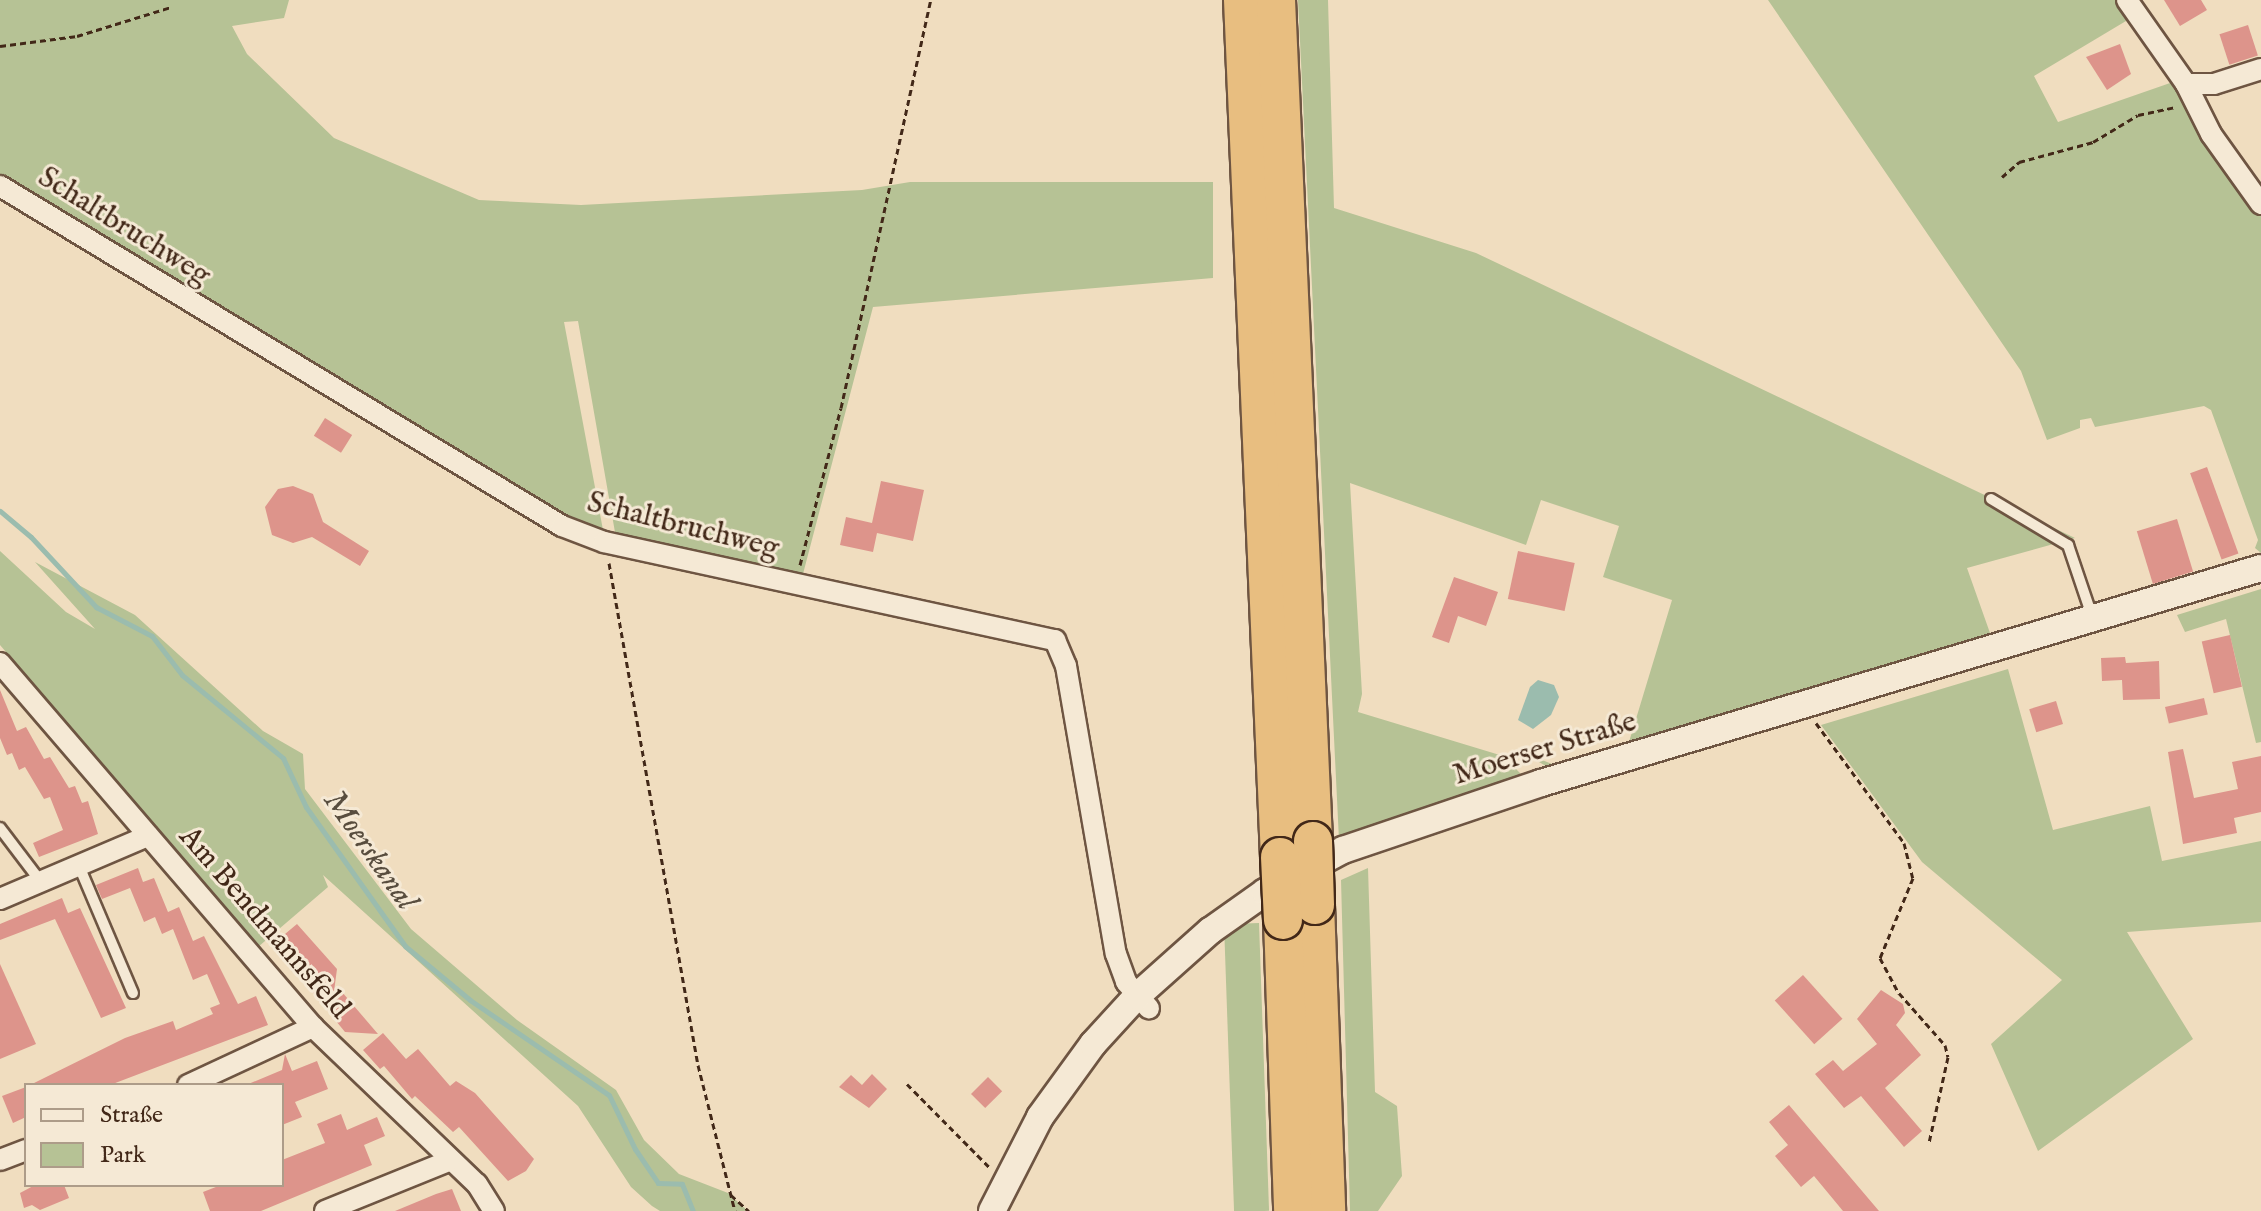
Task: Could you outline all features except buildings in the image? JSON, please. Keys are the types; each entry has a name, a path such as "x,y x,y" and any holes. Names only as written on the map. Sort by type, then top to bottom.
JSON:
{"highway":[{"path":"1243,0 1299,912 1326,1211"},
{"path":"1276,0 1296,849"},
{"path":"1293,1211 1299,912"}],"street":[{"path":"2127,0 2186,84 2195,103 2261,204"},
{"path":"2186,84 2214,84 2261,69"},
{"name":"Schaltbruchweg","path":"0,186 562,526 604,542 1043,635 1063,650 1116,954 1143,1002"},
{"name":"Moerser Straße","path":"992,1211 1040,1117 1093,1044 1143,1002 1210,931 1265,892 1343,850 1408,824 2094,622 2261,568"},
{"name":"Am Bendmannsfeld","path":"0,663 313,1027 449,1161 477,1184 494,1211"},
{"path":"0,899 148,836"},
{"path":"192,1083 313,1027"},
{"path":"0,1160 24,1151"},
{"path":"325,1211 449,1161"}],"lane":[{"path":"1991,499 2068,545 2094,622"},
{"path":"0,828 41,882"},
{"path":"79,866 133,993"}],"path":[{"path":"796,585 841,408 931,0"},
{"path":"0,46 77,36 171,7"},
{"path":"2002,177 2019,162 2093,142 2138,115 2195,103"},
{"path":"604,542 698,1065 735,1211"},
{"path":"1829,716 1813,720 1904,843 1913,878 1880,958 1899,993 1945,1045 1946,1073 1929,1143"},
{"path":"907,1084 1005,1183"},
{"path":"728,1193 749,1211"}],"green space":[{"path":"0,0 289,0 284,18 232,26 247,54 334,138 479,200 581,205 862,190 910,182 1213,182 1213,278 873,307 803,574 616,538 578,321 564,322 603,530 572,521 0,176"},
{"path":"1298,0 1328,0 1334,208 1476,253 2075,538 1967,568 1990,633 2082,608 2084,614 1551,769 1520,751 1552,764 1629,742 1672,600 1603,577 1619,526 1541,500 1526,545 1350,483 1362,694 1358,712 1503,756 1521,774 1339,840"},
{"path":"1768,0 2120,0 2131,18 2034,76 2058,122 2173,82 2210,145 2226,164 2240,157 2261,186 2261,553 2255,548 2258,540 2211,410 2204,406 2095,427 2091,418 2080,420 2080,428 2047,440 2021,371"},
{"path":"0,551 66,612 95,629 35,562 135,615 263,731 303,754 305,789 411,929 517,1020 616,1090 644,1140 679,1174 728,1193 748,1211 660,1211 652,1206 631,1187 578,1106 323,875 328,887 258,947 0,645"},
{"path":"2261,589 2261,742 2256,743 2226,619 2185,632 2177,615"},
{"path":"2008,669 2053,830 2150,806 2162,861 2261,841 2261,922 2127,932 2193,1039 2038,1151 1991,1044 2062,980 1922,862 1821,725"},
{"path":"1368,868 1375,1092 1397,1106 1402,1176 1378,1211 1350,1211 1341,880"},
{"path":"1259,923 1269,1211 1234,1211 1224,924"}],"shaded area":[{"path":"1538,680 1554,685 1559,697 1551,715 1533,729 1518,720 1530,687"}],"waterway":[{"name":"Moerskanal","path":"0,511 31,537 96,607 152,636 182,675 283,758 306,807 405,946 470,1000 609,1095 635,1149 658,1183 682,1184 693,1211"}]}
